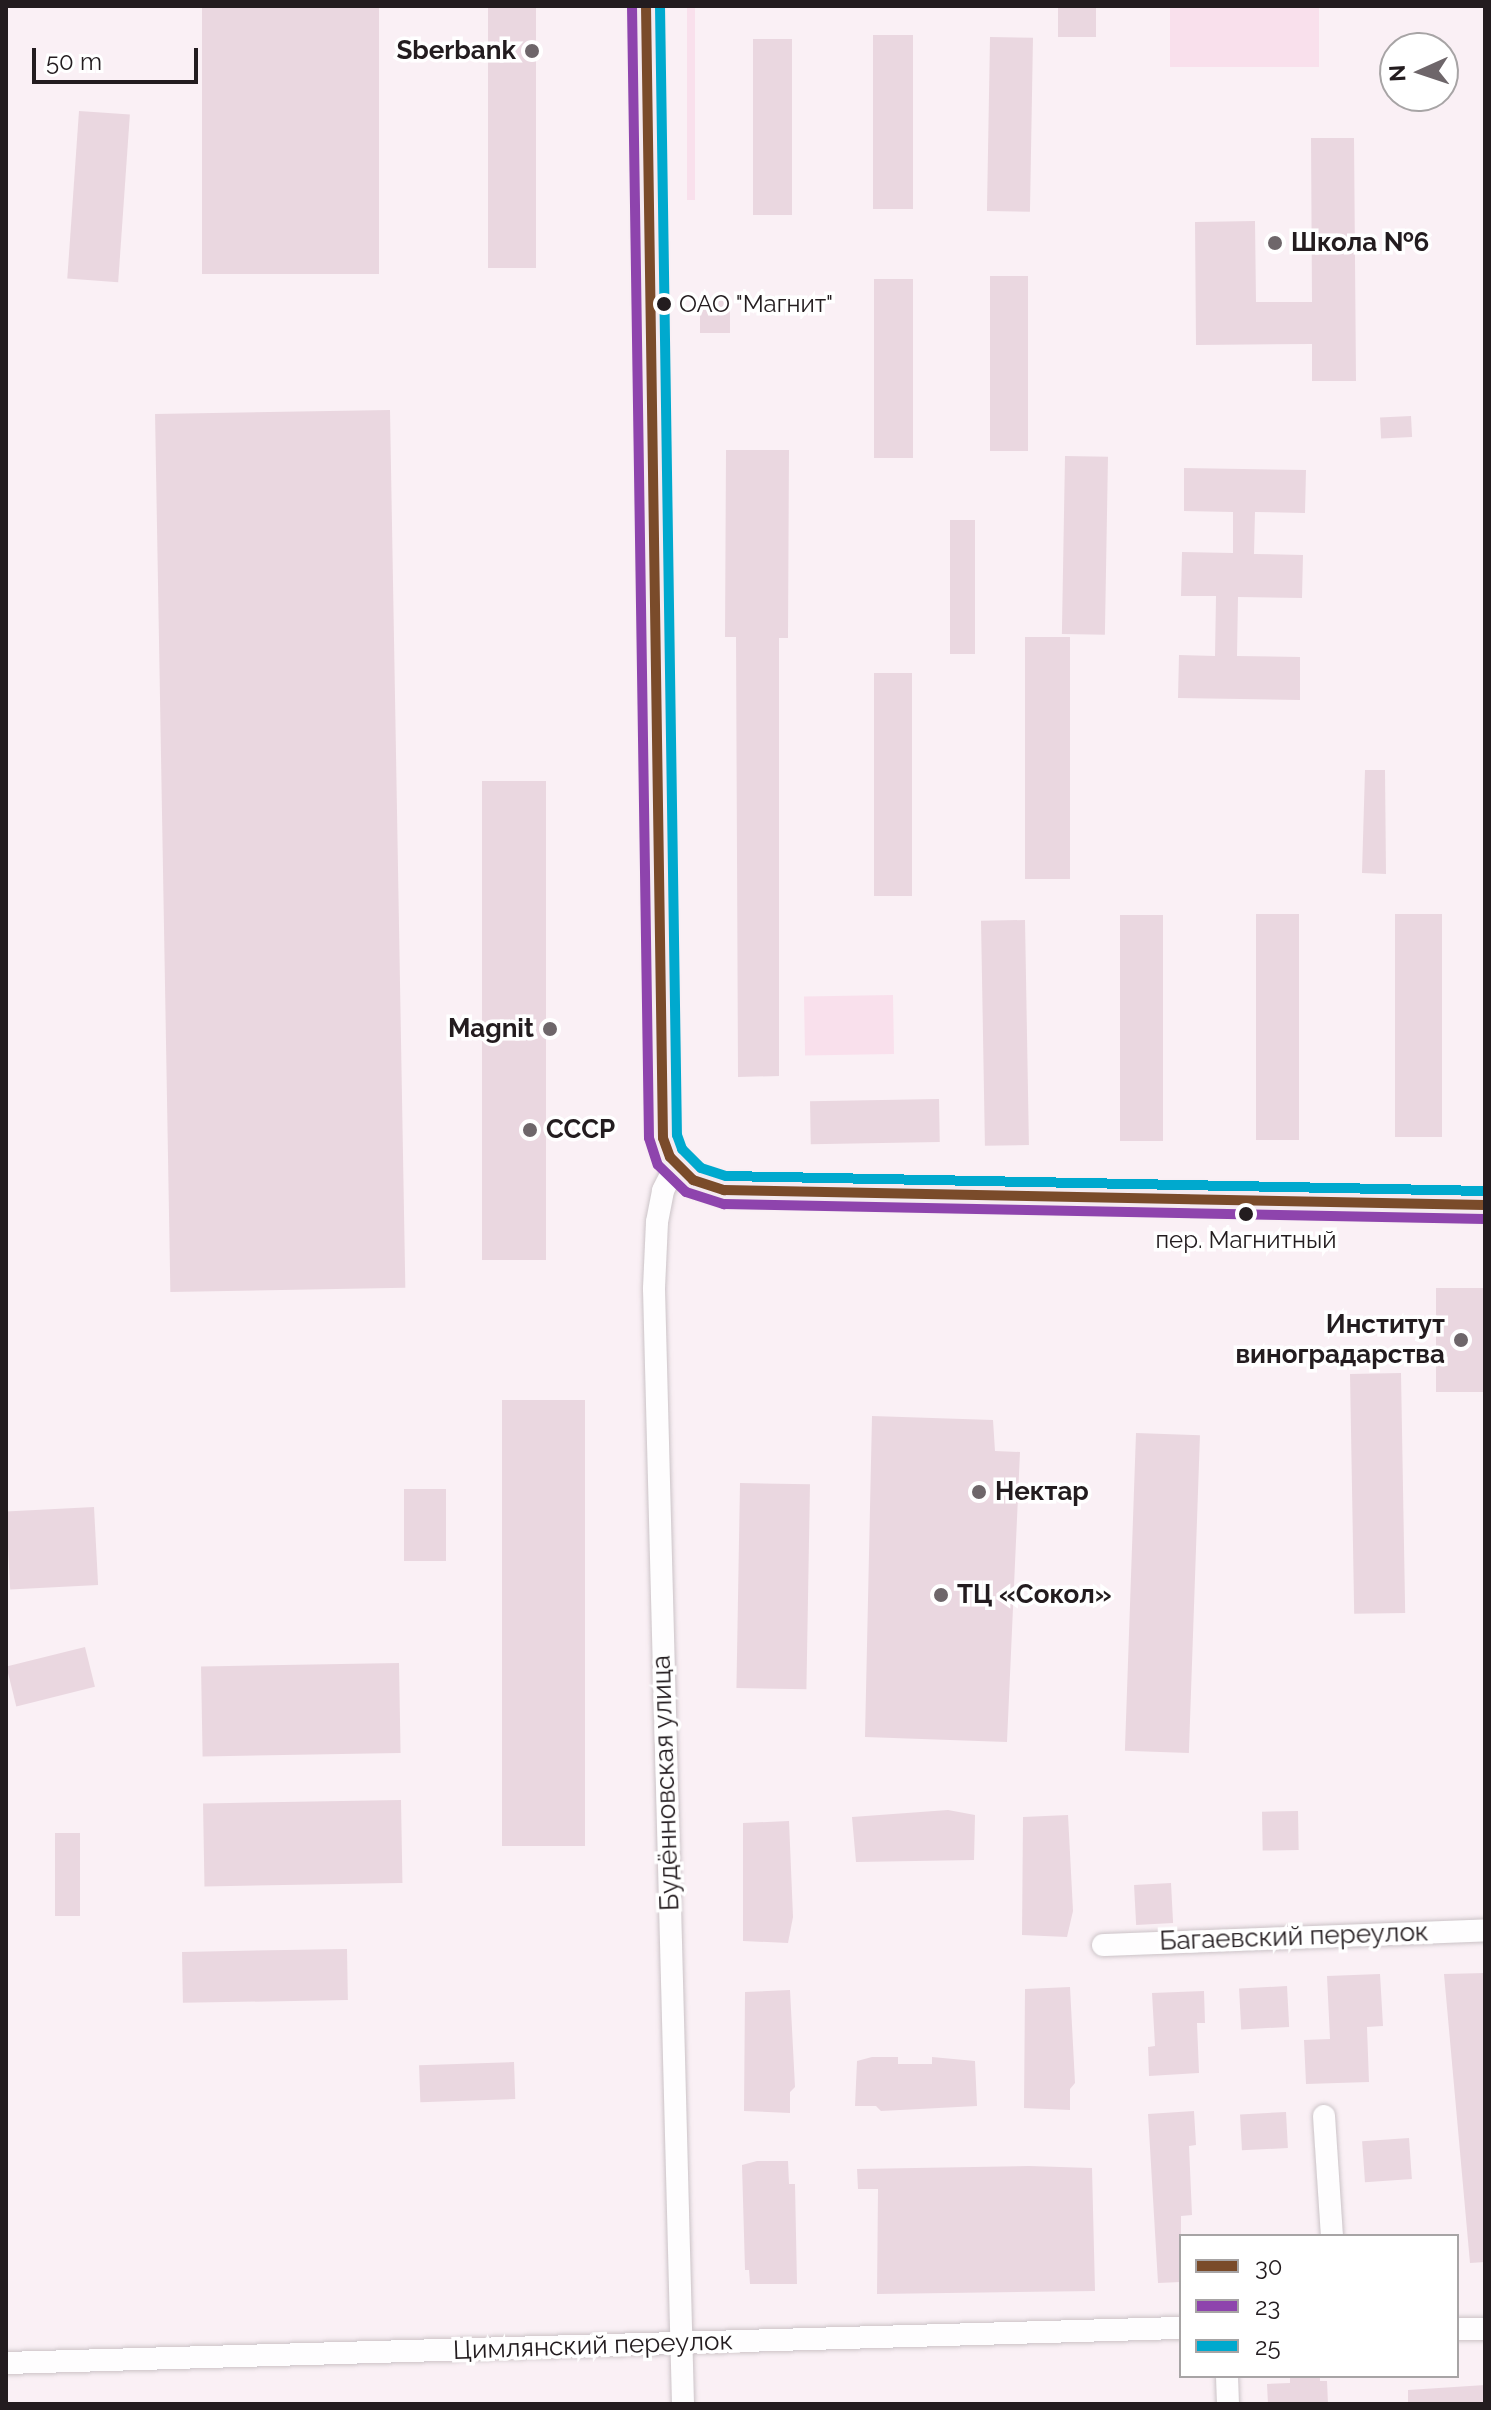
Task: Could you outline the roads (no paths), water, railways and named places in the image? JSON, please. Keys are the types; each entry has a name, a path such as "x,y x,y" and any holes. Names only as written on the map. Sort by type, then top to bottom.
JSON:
{"main road":[{"path":"646,6 663,1138 676,1165 693,1180 724,1190 1485,1205"}],"street":[{"name":"Будённовская улица","path":"676,1165 663,1191 657,1222 654,1289 683,2404"},
{"name":"Багаевский переулок","path":"1103,1945 1485,1930"},
{"path":"1324,2116 1332,2234"},
{"name":"Цимлянский переулок","path":"6,2363 1179,2328"},
{"path":"1459,2329 1485,2329"},
{"path":"1227,2378 1228,2404"}],"place":[{"name":"Sberbank","path":"532,51"},
{"name":"Школа №6","path":"1275,243"},
{"name":"ОАО \"Магнит\"","path":"664,304"},
{"name":"Magnit","path":"550,1029"},
{"name":"СССР","path":"530,1130"},
{"name":"пер. Магнитный","path":"1246,1214"},
{"name":"Институт виноградарства","path":"1461,1340"},
{"name":"Нектар","path":"979,1492"},
{"name":"ТЦ «Сокол»","path":"941,1595"}]}
